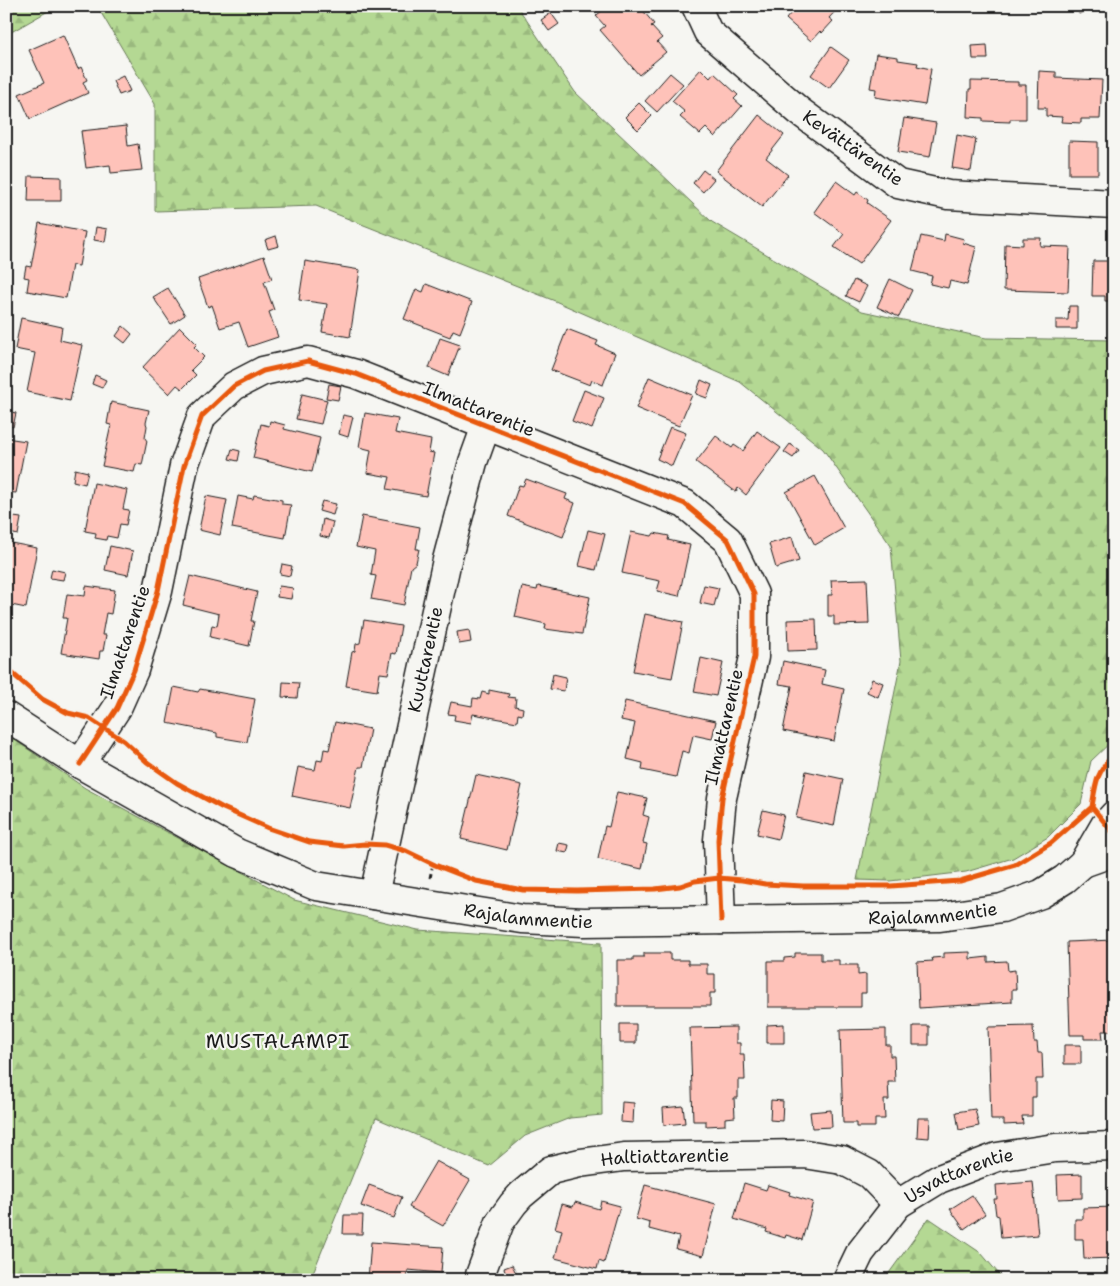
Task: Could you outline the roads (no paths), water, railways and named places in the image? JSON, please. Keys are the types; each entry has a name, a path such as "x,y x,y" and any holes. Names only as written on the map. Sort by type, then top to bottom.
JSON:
{"street":[{"name":"Kevättärentie","path":"696,6 708,32 800,111 898,184 948,195 1114,204"},
{"name":"Ilmattarentie","path":"80,764 117,708 134,670 158,591 184,466 202,416 234,386 263,371 308,361 356,374 685,504 728,540 754,594 754,657 722,798 718,840 721,920"},
{"name":"Kuuttarentie","path":"374,894 447,560 473,462 486,426"},
{"name":"Rajalammentie","path":"6,716 80,764 237,853 316,886 522,919 584,922 940,917 1002,908 1041,894 1065,879 1083,864 1114,852"},
{"name":"Rajalammentie","path":"1083,864 1106,825 1114,816"},
{"name":"Usvattarentie","path":"847,1280 860,1253 898,1204 939,1179 997,1157 1055,1148 1114,1146"},
{"name":"Haltiattarentie","path":"480,1280 480,1275 500,1222 513,1204 551,1170 580,1162 632,1156 805,1154 842,1160 869,1174 898,1204"}],"district":[{"name":"MUSTALAMPI","path":"278,1041"}]}
